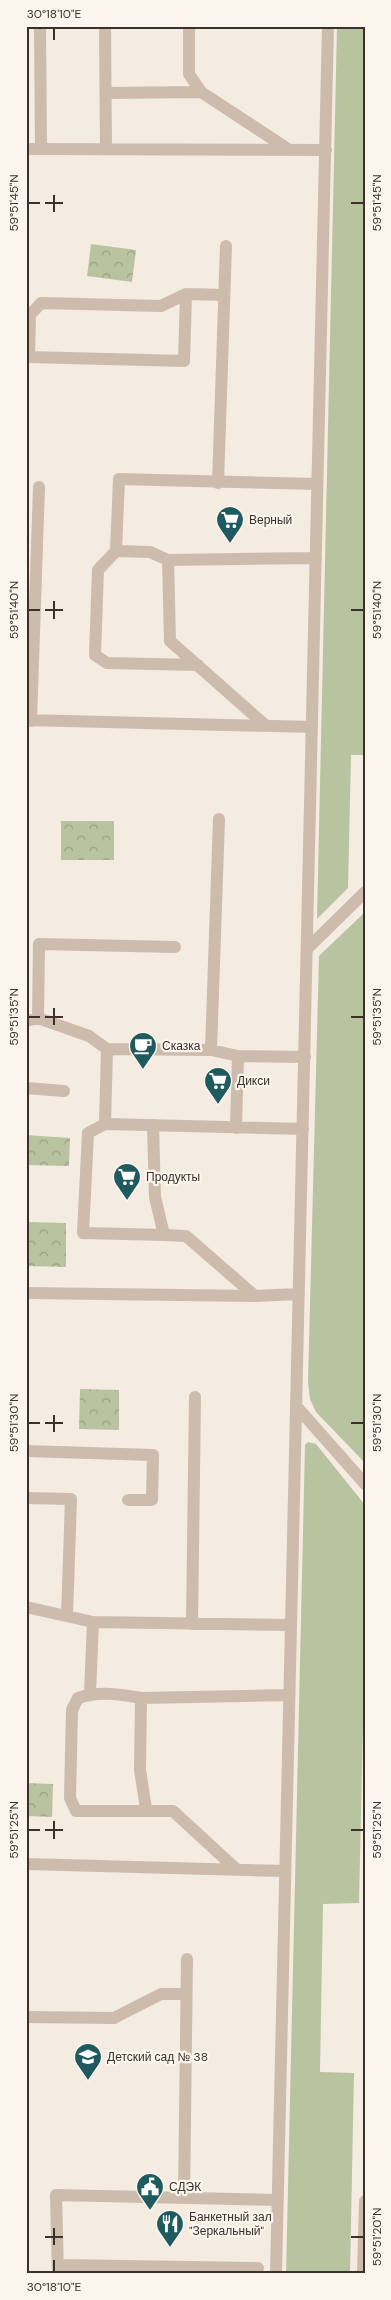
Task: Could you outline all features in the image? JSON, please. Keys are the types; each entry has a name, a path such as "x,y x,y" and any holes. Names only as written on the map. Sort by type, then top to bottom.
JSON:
{"street":[{"path":"40,26 40,149"},
{"path":"105,26 106,149"},
{"path":"189,26 189,74 201,92 288,149"},
{"path":"276,2274 328,26"},
{"path":"106,94 201,92"},
{"path":"26,149 326,150"},
{"path":"218,483 226,246"},
{"path":"186,294 184,361 29,357 30,316 41,303 161,306 186,294 224,295"},
{"path":"198,665 107,663 95,655 98,570 116,551 119,479 316,484"},
{"path":"39,487 29,721 264,724 312,727"},
{"path":"116,551 150,552 168,560 316,558"},
{"path":"168,560 170,641 264,724"},
{"path":"211,1050 219,819"},
{"path":"307,949 365,892"},
{"path":"175,947 40,944 32,1020 89,1036 107,1049 211,1050 238,1056 305,1057"},
{"path":"105,1124 107,1049"},
{"path":"236,1128 238,1056"},
{"path":"26,1088 64,1090"},
{"path":"255,1296 186,1236 83,1233 88,1133 105,1124 303,1129"},
{"path":"153,1125 154,1197 164,1235"},
{"path":"26,1293 255,1296 299,1294"},
{"path":"192,1624 196,1397"},
{"path":"297,1407 365,1484"},
{"path":"26,1452 153,1455 152,1500 128,1500"},
{"path":"26,1498 71,1499 67,1616"},
{"path":"26,1606 93,1622 291,1625"},
{"path":"90,1694 93,1622"},
{"path":"236,1869 173,1810 76,1811 70,1798 72,1710 78,1698 90,1694 120,1694 141,1698 289,1696"},
{"path":"141,1698 140,1770 146,1809"},
{"path":"26,1864 285,1871"},
{"path":"184,2198 187,1959"},
{"path":"26,2017 114,2018 161,1994 186,1994"},
{"path":"258,2268 58,2270 56,2195 278,2200"},
{"path":"363,2274 365,2201"}],"green space":[{"path":"337,26 365,26 365,755 351,755 348,888 317,919"},
{"path":"91,244 136,250 132,282 87,276"},
{"path":"61,821 114,821 114,860 61,860"},
{"path":"365,912 365,1463 316,1412 310,1399 308,1382 319,956"},
{"path":"26,1135 70,1138 69,1166 26,1165"},
{"path":"26,1222 66,1223 66,1267 26,1266"},
{"path":"80,1389 119,1390 119,1430 79,1429"},
{"path":"308,1442 316,1444 365,1505 365,1634 359,1903 323,1904 320,2072 354,2073 350,2274 286,2274 305,1445"},
{"path":"26,1783 53,1784 52,1817 26,1816"}],"place":[{"name":"Верный","path":"230,544"},
{"name":"Сказка","path":"143,1070"},
{"name":"Дикси","path":"218,1105"},
{"name":"Продукты","path":"127,1201"},
{"name":"Детский сад № 38","path":"88,2081"},
{"name":"СДЭК","path":"150,2211"},
{"name":"Банкетный зал \"Зеркальный\"","path":"170,2248"}]}
